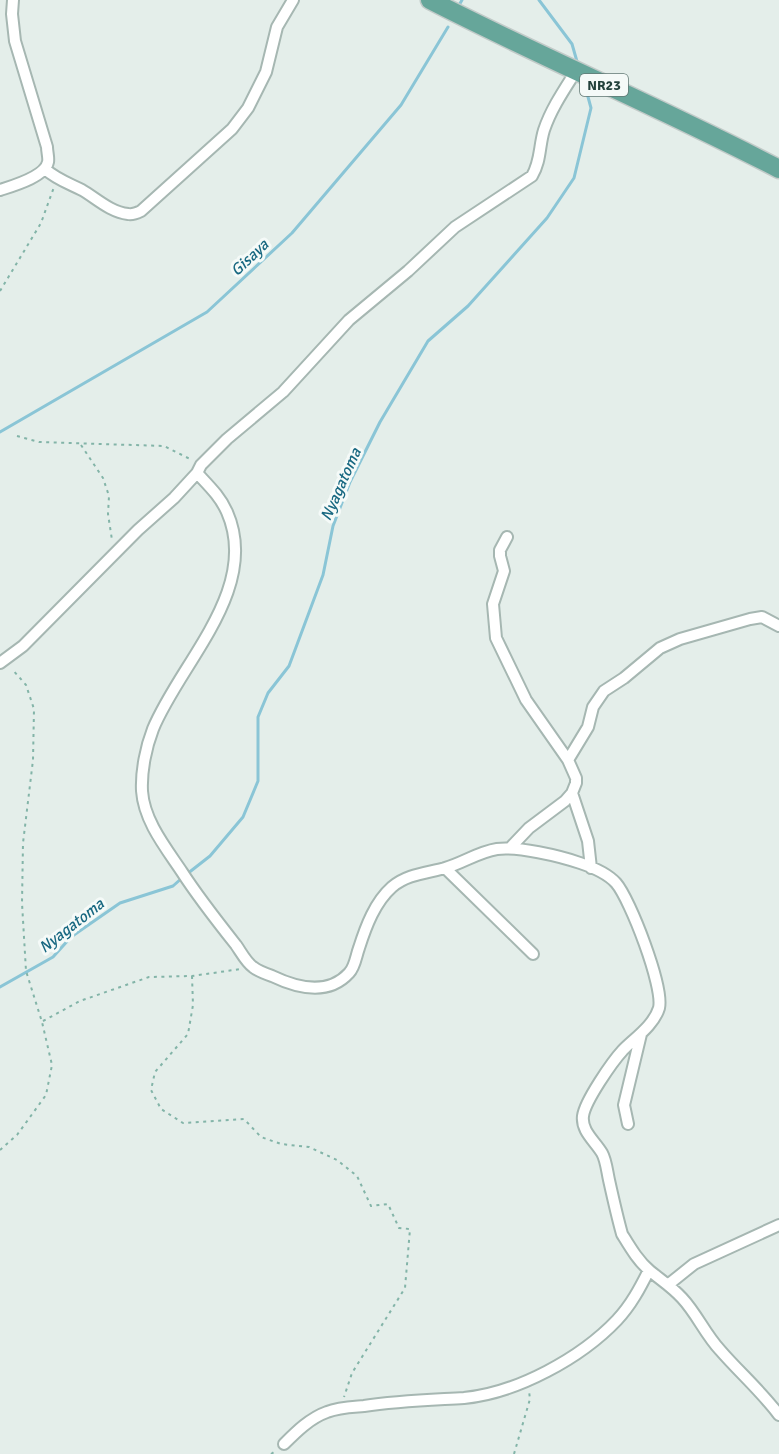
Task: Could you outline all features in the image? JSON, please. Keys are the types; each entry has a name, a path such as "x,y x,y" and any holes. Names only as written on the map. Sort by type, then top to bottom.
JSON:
{"main road":[{"name":"NR23","path":"430,0 738,147 779,169"}],"street":[{"path":"0,190 27,180 45,169 48,162 47,147 15,41 13,0"},
{"path":"45,169 56,179 83,191 96,201 127,214 141,211 149,206 232,129 248,108 266,72 277,27 293,0"},
{"path":"2,661 23,646 138,530 174,498 227,439 283,392 349,320 416,264 455,227 532,176 538,166 542,139 550,115 576,71"},
{"path":"199,469 226,510 231,523 234,547 232,573 219,614 154,726 143,773 142,793 147,815 184,876 253,967 286,982 316,989 334,986 352,971 364,933 374,911 392,887 410,877 445,868 478,854 510,848 555,856 591,868 602,872 617,884 640,931 649,957 659,1008 642,1033 622,1051 597,1087 583,1116 586,1130 604,1160 622,1234 638,1258 649,1270 669,1284 694,1312 719,1350 750,1380 779,1415"},
{"path":"507,537 500,550 504,571 493,604 496,638 526,700 568,760 576,778 572,793 565,801 529,828 510,848"},
{"path":"568,760 588,727 593,707 604,691 624,678 660,648 680,639 750,619 762,617 779,626"},
{"path":"572,793 588,841 591,868"},
{"path":"445,868 533,954"},
{"path":"628,1124 624,1105 642,1033"},
{"path":"669,1284 694,1264 779,1225"},
{"path":"284,1444 297,1430 325,1412 340,1408 403,1400 465,1398 492,1394 527,1380 565,1360 602,1334 632,1301 649,1270"}],"path":[{"path":"0,291 41,223 56,179"},
{"path":"17,436 39,442 131,443 164,446 199,469"},
{"path":"80,444 103,478 106,487 114,554"},
{"path":"0,1150 17,1135 46,1095 52,1065 42,1022 26,971 22,903 23,843 33,760 33,709 26,685 2,661"},
{"path":"42,1022 80,1001 150,977 192,976 253,967"},
{"path":"192,976 193,1005 188,1034 155,1072 151,1090 161,1109 183,1123 244,1119 261,1137 281,1144 309,1147 337,1160 357,1176 372,1206 388,1204 399,1228 410,1229 405,1287 352,1373 340,1408"},
{"path":"514,1454 530,1399 527,1380"}],"waterway":[{"name":"Gisaya","path":"458,7 462,0"},
{"name":"Nyagatoma","path":"539,0 572,44 578,65"},
{"name":"Gisaya","path":"0,432 207,312 292,233 401,105 448,27"},
{"name":"Nyagatoma","path":"187,874 210,856 243,817 258,781 258,717 268,693 289,666 323,575 333,526 350,482 380,422 428,341 468,306 547,218 574,178 591,108 584,82"},
{"name":"Nyagatoma","path":"0,987 53,957 71,937 120,903 173,886 182,878"}]}
